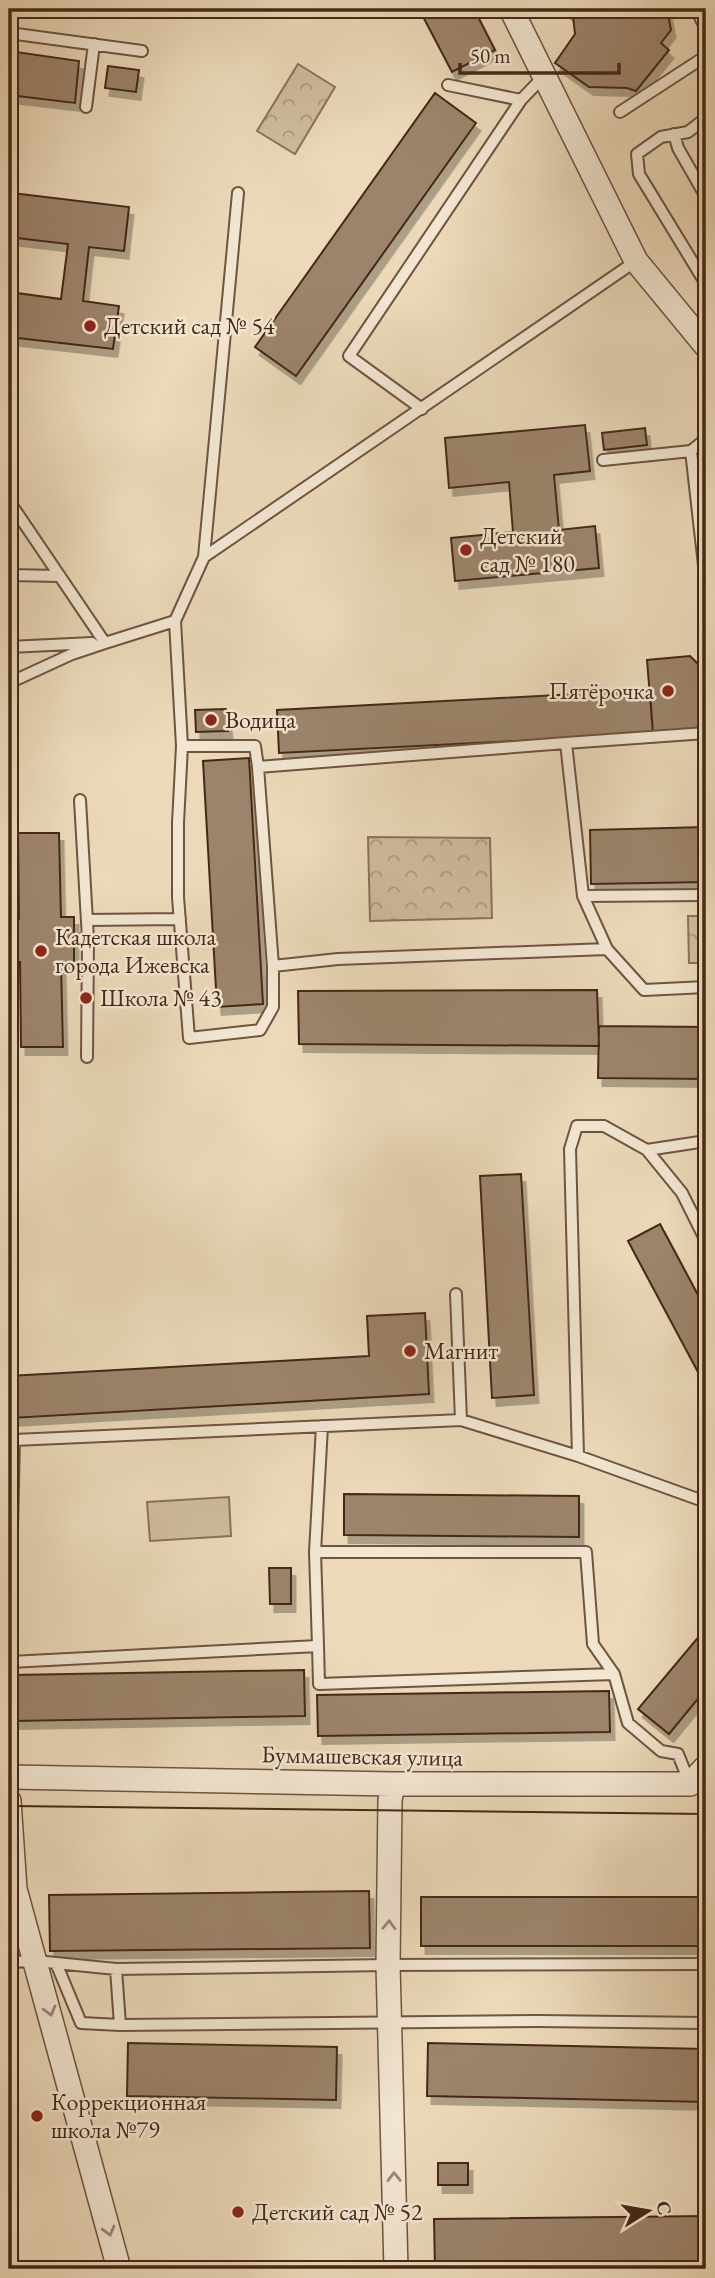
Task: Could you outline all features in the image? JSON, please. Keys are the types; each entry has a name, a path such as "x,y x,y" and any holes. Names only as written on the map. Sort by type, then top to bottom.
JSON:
{"street":[{"path":"511,9 636,261 704,339"},
{"path":"698,1785 706,1767"},
{"name":"Буммашевская улица","path":"9,1777 393,1784 698,1785"},
{"path":"393,1784 390,1800 388,1965 396,2269"},
{"path":"9,1801 15,1889 46,1962 119,2269"}],"lane":[{"path":"696,9 706,29"},
{"path":"9,33 142,51"},
{"path":"86,107 94,44"},
{"path":"620,112 706,56"},
{"path":"422,409 349,356 522,100 544,76"},
{"path":"448,85 522,100"},
{"path":"706,118 688,132 661,137 637,154 639,174 706,284"},
{"path":"674,134 678,148 706,197"},
{"path":"182,746 255,746 273,966 273,1007 260,1030 189,1038 180,919 178,822 182,746 175,621 204,557 238,193"},
{"path":"204,557 636,261"},
{"path":"603,460 691,451 706,439"},
{"path":"691,451 706,583"},
{"path":"9,501 105,643"},
{"path":"9,575 60,576"},
{"path":"9,683 72,654 175,621"},
{"path":"9,647 105,643"},
{"path":"258,767 706,733"},
{"path":"566,743 583,896 607,949 645,990 706,987"},
{"path":"80,800 88,939 87,1057"},
{"path":"583,896 706,895"},
{"path":"87,920 180,919"},
{"path":"74,940 88,939"},
{"path":"273,966 352,958 607,949"},
{"path":"578,1456 570,1149 577,1126 604,1126 647,1150 682,1193 706,1241"},
{"path":"647,1150 706,1141"},
{"path":"456,1294 461,1420"},
{"path":"318,1646 10,1663 14,1440 461,1420 578,1456 706,1502"},
{"path":"322,1426 315,1552 319,1684 614,1674"},
{"path":"315,1552 586,1552 593,1644 614,1674 628,1723 661,1751 678,1754 698,1785"},
{"path":"11,2121 10,1962 46,1962 116,1969 706,1964"},
{"path":"46,1962 81,2023 706,2023"},
{"path":"116,1969 120,2025"}],"green space":[{"path":"298,64 335,87 295,154 257,131"},
{"path":"368,837 490,838 492,918 370,921"},
{"path":"688,916 706,916 706,963 689,963"},
{"path":"229,1497 231,1536 150,1541 147,1502"}],"building":[{"path":"419,9 474,9 495,50 452,72"},
{"path":"564,9 667,9 671,30 661,43 669,50 636,91 627,88 589,87 555,63 575,34 573,16"},
{"path":"9,51 79,61 75,103 9,95"},
{"path":"108,66 139,70 136,92 105,88"},
{"path":"435,93 476,123 296,376 255,347"},
{"path":"12,193 129,207 124,251 89,247 83,301 119,306 113,349 9,337 9,292 61,299 68,244 9,237"},
{"path":"585,425 590,471 554,475 559,530 595,526 599,568 455,581 451,538 513,532 509,482 449,488 445,438"},
{"path":"645,428 647,445 604,450 602,433"},
{"path":"690,656 703,669 706,729 653,734 647,660"},
{"path":"650,690 653,734 279,753 277,710"},
{"name":"Водица","path":"226,709 228,731 196,732 195,710"},
{"path":"249,758 263,1004 217,1007 203,761"},
{"path":"706,827 706,882 591,884 590,830"},
{"name":"Кадетская школа города Ижевска","path":"18,833 59,833 61,917 74,917 74,962 61,963 63,1047 21,1047 20,962 9,962 9,919 19,919"},
{"path":"597,990 599,1046 299,1044 298,991"},
{"path":"599,1026 706,1027 706,1079 598,1078"},
{"path":"521,1174 534,1395 492,1398 480,1176"},
{"path":"660,1224 706,1310 706,1387 628,1241"},
{"path":"425,1313 429,1394 11,1418 9,1376 369,1356 367,1316"},
{"path":"344,1494 579,1496 579,1537 344,1535"},
{"path":"269,1568 291,1568 291,1604 270,1604"},
{"path":"706,1628 706,1689 669,1734 638,1709"},
{"path":"304,1670 305,1716 13,1721 12,1675"},
{"path":"609,1691 610,1732 318,1736 317,1695"},
{"path":"369,1891 370,1948 50,1951 49,1895"},
{"path":"421,1897 706,1897 706,1946 421,1946"},
{"path":"128,2043 337,2047 336,2100 127,2096"},
{"path":"428,2043 706,2049 706,2102 427,2096"},
{"path":"438,2163 468,2163 468,2185 438,2185"},
{"path":"706,2216 706,2268 435,2269 434,2219"},
{"path":"313,2262 314,2269 195,2269 195,2267"}],"tram line":[{"path":"9,1806 706,1814"}],"place":[{"name":"Детский сад № 54","path":"90,326"},
{"name":"Детский сад № 180","path":"466,550"},
{"name":"Пятёрочка","path":"668,691"},
{"name":"Водица","path":"211,720"},
{"name":"Кадетская школа города Ижевска","path":"41,951"},
{"name":"Школа № 43","path":"86,998"},
{"name":"Магнит","path":"410,1351"},
{"name":"Коррекционная школа №79","path":"37,2116"},
{"name":"Детский сад № 52","path":"238,2212"}]}
